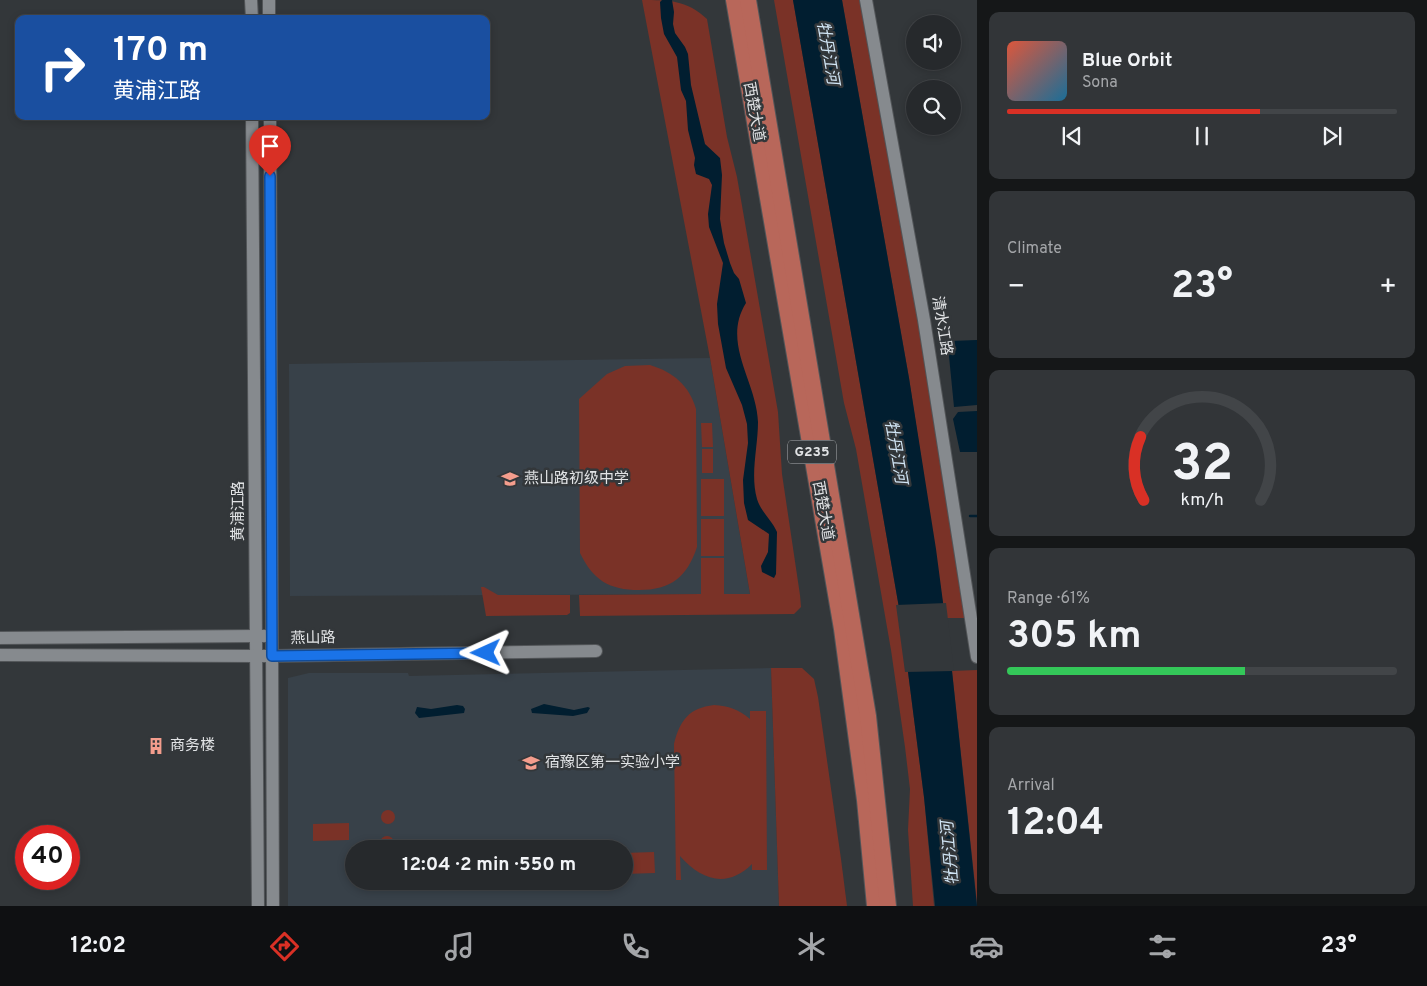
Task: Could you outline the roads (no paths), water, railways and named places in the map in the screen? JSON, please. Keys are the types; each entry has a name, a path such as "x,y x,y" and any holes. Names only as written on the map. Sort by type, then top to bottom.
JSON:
{"highway":[{"name":"西楚大道","path":"734,0 842,629 866,800 875,906"},
{"name":"西楚大道","path":"748,0 868,716 888,906"}],"street":[{"path":"251,0 252,15"},
{"path":"269,0 269,15"},
{"name":"清水江路","path":"866,0 924,320 977,657"},
{"name":"黄浦江路","path":"252,120 258,906"},
{"path":"270,120 273,906"},
{"name":"燕山路","path":"0,638 272,636"},
{"name":"燕山路","path":"0,655 272,656 596,651"}],"water":[{"path":"662,0 672,0 675,33 688,54 691,85 705,144 720,158 722,175 720,219 724,243 734,273 739,279 746,303 739,318 737,333 742,362 756,407 758,422 754,470 755,490 759,504 777,532 776,574 774,578 762,572 761,566 768,552 769,534 748,520 744,503 743,480 748,443 747,424 742,405 726,368 718,324 717,304 723,263 709,227 708,214 712,185 709,179 696,174 695,158 688,130 686,101 681,90 677,57 664,34 660,2"},
{"name":"牡丹江河","path":"793,0 842,0 909,378 936,549 952,671 977,906 935,906 924,797 902,625"},
{"path":"977,340 977,405 954,407 948,346 951,341"},
{"path":"977,411 977,452 960,452 953,419 958,412"},
{"path":"544,704 574,710 590,708 587,713 573,716 532,713 531,709"},
{"path":"457,705 463,706 465,709 464,713 419,718 415,713 417,707 431,709"}],"waterway":[{"path":"970,516 977,516"}],"place":[{"name":"燕山路初级中学","path":"510,479"},
{"name":"商务楼","path":"156,746"},
{"name":"宿豫区第一实验小学","path":"531,763"}]}
